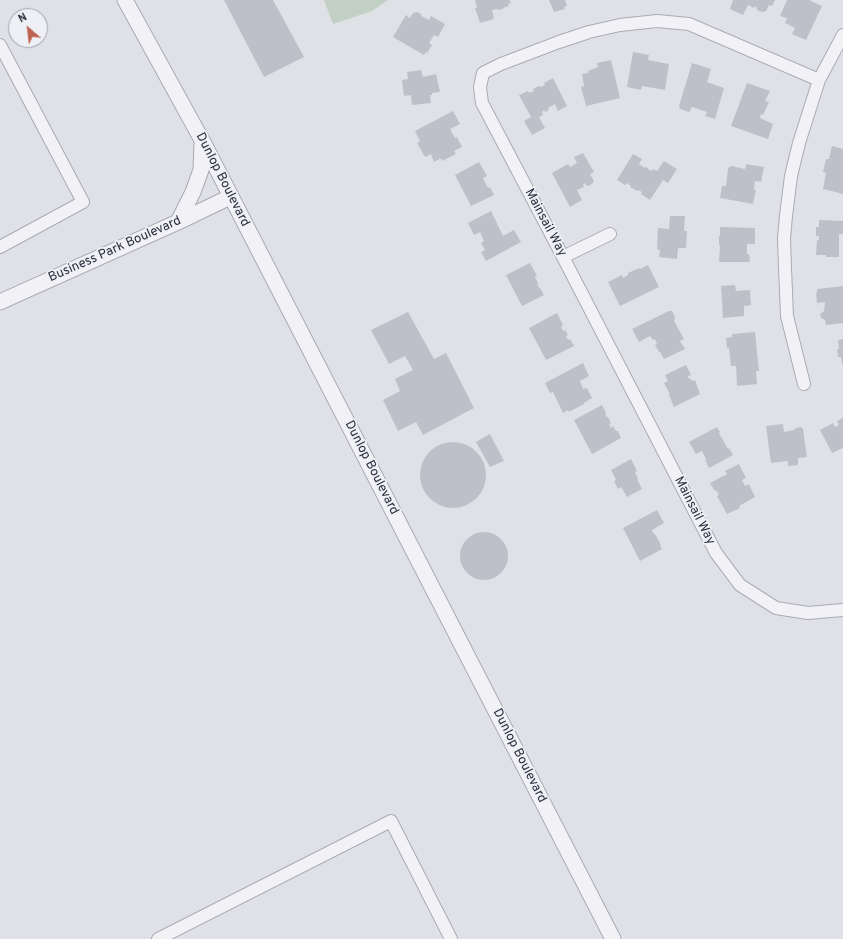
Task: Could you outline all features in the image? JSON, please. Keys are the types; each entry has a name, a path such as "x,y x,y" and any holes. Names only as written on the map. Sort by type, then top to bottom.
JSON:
{"street":[{"name":"Dunlop Boulevard","path":"125,0 202,142 613,939"},
{"name":"Mainsail Way","path":"819,80 689,24 657,21 620,24 589,32 501,64 483,73 480,87 482,103 716,553 740,585 776,608 808,613 843,610"},
{"path":"804,384 787,316 784,238 787,203 791,176 799,143 819,80 843,35"},
{"path":"0,45 83,202 0,247"},
{"path":"178,222 193,192 201,170 202,142"},
{"name":"Business Park Boulevard","path":"0,302 230,197"},
{"path":"563,257 610,234"},
{"path":"158,939 391,820 451,939"}],"green space":[{"path":"324,0 388,0 372,11 333,24"}],"building":[{"path":"224,0 273,0 304,57 264,77"},
{"path":"475,0 510,0 511,3 503,9 492,10 494,19 480,23 475,8 477,8"},
{"path":"549,0 565,0 567,6 564,7 565,9 554,12"},
{"path":"733,0 775,0 772,6 769,5 766,11 763,12 758,11 755,6 754,8 748,5 743,15 730,9"},
{"path":"787,0 809,0 822,6 806,40 792,34 795,28 785,23 787,18 780,16"},
{"path":"417,12 429,20 431,16 445,24 438,37 434,35 429,43 432,45 424,55 393,37 406,15 410,18 413,13"},
{"path":"633,52 649,55 648,60 669,64 665,90 642,86 641,90 627,87"},
{"path":"611,60 620,98 586,106 581,87 584,86 582,74 588,73 588,71 598,67 597,63"},
{"path":"692,63 711,69 707,82 724,88 715,119 705,116 707,112 692,107 689,112 680,109 679,106"},
{"path":"421,70 423,77 436,74 440,92 432,93 432,95 430,95 431,103 412,105 411,95 404,96 402,80 408,79 407,72"},
{"path":"553,78 567,106 558,111 555,104 548,108 549,110 545,112 544,110 542,112 543,115 539,117 545,128 532,135 524,121 531,117 519,95 528,91 529,93 534,91 533,89 545,85 544,83"},
{"path":"747,83 770,91 765,101 769,102 760,118 773,124 768,139 731,126"},
{"path":"453,111 460,124 450,129 455,138 457,137 462,147 454,151 456,154 442,161 441,158 434,162 431,154 425,157 417,143 420,141 415,131"},
{"path":"832,146 843,149 843,194 823,189 826,173 823,172 826,159 829,159"},
{"path":"583,153 594,172 590,174 594,181 588,186 585,183 583,185 584,187 577,190 582,200 570,207 552,173 568,164 570,167 577,163 574,157"},
{"path":"633,154 642,159 639,164 651,171 653,169 657,171 664,161 677,169 668,183 663,180 650,200 641,194 642,192 630,187 631,186 627,183 625,185 617,180"},
{"path":"479,162 487,176 483,178 488,188 490,187 494,195 471,206 455,175"},
{"path":"746,164 764,167 761,182 755,181 754,190 756,190 753,204 720,198 722,186 726,186 728,168 732,166 745,169"},
{"path":"491,211 503,236 514,230 521,242 486,261 481,252 485,250 481,243 484,241 480,232 474,235 468,223"},
{"path":"670,216 685,216 684,231 687,231 686,248 678,248 677,259 659,257 660,250 657,249 658,228 669,229"},
{"path":"819,220 843,221 843,234 839,234 839,257 816,255 817,240 819,240 819,236 816,236 816,227 819,227"},
{"path":"720,227 755,228 755,244 747,244 747,254 749,254 750,262 719,262"},
{"path":"530,263 537,276 535,277 538,283 537,284 544,295 522,306 506,275"},
{"path":"648,265 659,287 620,306 608,282 622,275 623,278 628,275 628,273"},
{"path":"735,285 736,291 750,290 751,305 744,306 744,316 723,318 721,286"},
{"path":"843,286 843,323 826,325 825,320 821,318 820,314 824,311 825,302 817,303 817,289"},
{"path":"669,311 672,311 675,317 674,321 684,339 680,341 685,349 664,359 655,345 657,344 655,339 653,340 650,336 639,342 632,329"},
{"path":"408,312 434,359 446,353 474,408 423,435 416,422 398,431 383,400 400,391 395,379 413,370 405,356 389,364 371,330"},
{"path":"557,313 563,325 561,326 563,331 565,330 568,335 566,336 568,340 570,339 574,346 546,360 529,328"},
{"path":"755,332 759,371 756,371 757,384 737,386 736,366 731,366 726,338 732,337 732,334"},
{"path":"843,339 842,364 841,357 838,357 837,349 839,349 838,340"},
{"path":"583,363 589,376 580,381 583,389 587,388 592,398 569,412 568,410 563,413 553,392 550,393 545,383"},
{"path":"686,365 691,375 688,376 689,379 692,381 695,380 700,394 674,407 669,395 670,394 664,383 668,381 665,375"},
{"path":"602,405 606,413 605,414 611,423 609,424 611,428 613,426 616,431 618,431 621,438 592,454 574,420"},
{"path":"843,418 843,448 832,453 820,430 833,423 835,427 839,425 837,421"},
{"path":"783,424 784,432 801,427 803,429 807,457 798,458 798,465 788,466 788,461 771,463 766,426"},
{"path":"717,427 728,449 729,448 733,455 709,468 702,451 696,454 689,442"},
{"path":"490,434 504,461 490,467 476,442"},
{"path":"447,442 459,442 466,444 477,451 484,462 486,475 484,488 477,499 466,506 459,508 447,508 440,506 429,499 422,488 420,481 420,469 422,462 429,451 440,444"},
{"path":"631,459 637,471 635,472 642,489 627,497 621,487 618,489 614,481 616,480 611,470"},
{"path":"739,464 746,478 742,480 745,486 749,484 755,497 739,506 740,508 727,514 717,496 719,495 710,483 727,474 725,471"},
{"path":"657,510 664,523 652,530 662,549 640,561 623,528"},
{"path":"484,532 493,534 501,539 506,547 508,556 506,565 501,573 493,578 484,580 475,578 467,573 462,565 460,556 462,547 467,539 475,534"}]}
